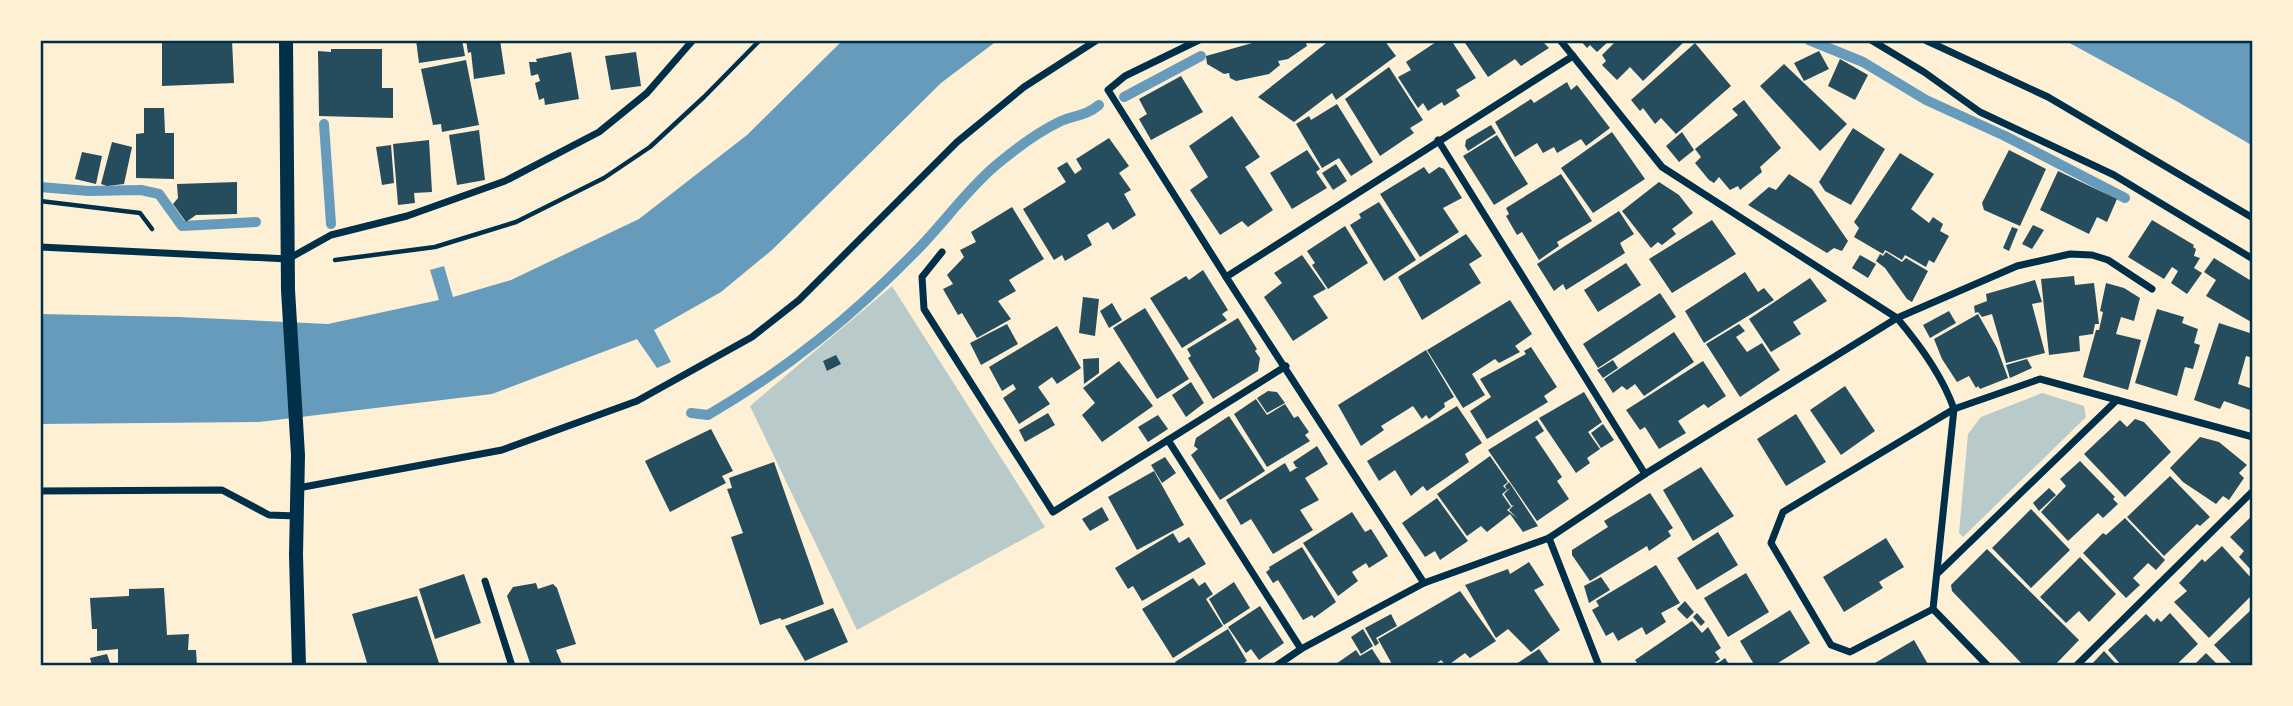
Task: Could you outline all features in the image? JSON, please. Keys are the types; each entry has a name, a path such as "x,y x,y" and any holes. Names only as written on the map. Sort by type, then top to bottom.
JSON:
{"main road":[{"path":"286,40 288,290 298,455 299,666"}],"street":[{"path":"40,247 288,259 331,236 407,216 505,181 599,132 647,93 693,40"},
{"path":"297,488 502,450 637,401 752,337 799,300 957,142 1024,87 1097,40"},
{"path":"1199,40 1125,76 1108,90 1424,583"},
{"path":"1560,40 1662,166 1897,318 1914,338 1947,389 1954,409 1933,609"},
{"path":"1871,40 1924,72 1980,112 2114,175 2253,259"},
{"path":"1925,40 2048,97 2253,218"},
{"path":"1226,277 1573,56"},
{"path":"1438,140 1645,474"},
{"path":"942,252 922,277 924,309 1053,512 1286,366"},
{"path":"1280,665 1301,649 1424,583 1549,538 1645,474 1897,318 2017,266 2070,254 2092,255 2108,260 2152,289"},
{"path":"1933,609 1850,652 1831,645 1771,543 1783,512 1954,409 2040,379 2253,437"},
{"path":"1938,573 2117,400"},
{"path":"1168,440 1301,649"},
{"path":"40,491 222,490 269,515 297,516"},
{"path":"2076,666 2253,491"},
{"path":"1549,538 1599,666"},
{"path":"485,581 512,666"},
{"path":"1933,609 1988,666"}],"path":[{"path":"40,201 140,213 169,253"}],"shaded area":[{"path":"892,286 1045,527 857,630 750,406"},
{"path":"2042,393 2084,406 2086,417 1963,537 1959,533 1968,434 1981,417"}],"water":[{"path":"843,40 998,40 941,83 772,250 721,292 654,330 671,362 657,368 637,339 492,394 259,422 40,424 40,314 328,324 439,300 430,270 444,266 453,297 511,280 639,219 747,135"},
{"path":"2064,40 2253,40 2253,146 2178,102"}],"building":[{"path":"162,40 232,40 234,83 162,86"},
{"path":"416,40 462,40 465,56 419,63"},
{"path":"466,40 500,40 505,74 474,79 471,52 468,53"},
{"path":"1263,40 1305,40 1307,46 1288,59 1278,61 1280,65 1269,74 1236,81 1230,78 1229,73 1224,74 1207,64 1206,56"},
{"path":"1330,40 1384,40 1396,56 1336,100 1332,93 1294,122 1258,97"},
{"path":"1439,40 1451,40 1476,78 1456,90 1460,96 1444,106 1442,102 1428,111 1423,103 1418,108 1398,77 1411,70 1406,62"},
{"path":"1463,40 1541,40 1549,48 1521,66 1515,59 1488,77"},
{"path":"1580,40 1610,40 1597,52 1590,45 1587,48"},
{"path":"1617,40 1686,40 1643,81 1630,67 1617,80 1602,65 1606,61 1602,55"},
{"path":"1695,43 1731,86 1676,134 1661,118 1655,124 1643,108 1640,111 1631,100"},
{"path":"331,49 382,49 382,88 393,88 393,118 319,116 318,51 331,52"},
{"path":"1819,51 1829,69 1804,81 1794,63"},
{"path":"571,52 579,99 545,105 544,98 539,100 535,83 540,81 538,74 531,76 529,62"},
{"path":"636,52 641,86 611,90 605,56"},
{"path":"1840,59 1868,75 1855,100 1828,86"},
{"path":"466,60 479,125 442,132 441,124 433,125 421,69"},
{"path":"1784,64 1847,124 1820,151 1760,86"},
{"path":"1389,67 1423,120 1410,128 1414,133 1380,156 1345,99"},
{"path":"1181,76 1203,112 1151,140 1139,119 1147,114 1139,99"},
{"path":"1567,82 1571,90 1577,85 1610,128 1586,146 1581,139 1557,153 1554,147 1543,153 1537,143 1515,157 1495,122 1531,99 1534,103"},
{"path":"1744,100 1781,148 1760,167 1762,172 1740,190 1738,186 1730,190 1719,177 1714,183 1709,180 1695,163 1701,157 1695,149 1738,115 1732,109"},
{"path":"1337,104 1373,162 1351,176 1339,158 1322,168 1296,124 1309,116 1311,120"},
{"path":"144,108 164,108 165,133 174,133 174,179 136,178 136,134 144,133"},
{"path":"1232,116 1260,157 1245,167 1273,210 1248,227 1242,221 1220,235 1190,190 1208,177 1189,146"},
{"path":"1491,125 1496,133 1468,151 1466,140"},
{"path":"1853,128 1885,149 1851,205 1825,191 1819,182"},
{"path":"479,130 485,180 457,185 449,135"},
{"path":"1612,132 1645,179 1593,213 1561,168"},
{"path":"1682,132 1694,150 1679,162 1666,146"},
{"path":"1497,135 1528,184 1494,205 1463,156"},
{"path":"1109,138 1129,166 1119,173 1131,190 1124,194 1136,215 1113,230 1108,222 1087,235 1092,245 1065,261 1062,255 1054,260 1023,209 1066,182 1057,168 1067,162 1075,174 1082,169 1076,159"},
{"path":"429,140 432,192 414,193 415,203 398,205 393,144"},
{"path":"112,142 132,147 124,184 107,186 101,184"},
{"path":"391,145 394,183 382,185 376,147"},
{"path":"1307,150 1320,169 1316,172 1327,188 1292,209 1270,173"},
{"path":"2009,150 2046,169 2020,226 1984,210 1982,203"},
{"path":"82,152 102,156 96,184 75,179"},
{"path":"1900,153 1934,174 1911,209 1929,223 1933,217 1943,224 1940,231 1949,236 1934,263 1929,260 1926,267 1905,255 1902,260 1885,250 1883,254 1854,237 1859,228 1854,222"},
{"path":"1336,164 1347,181 1333,190 1322,173"},
{"path":"1424,167 1429,174 1439,167 1444,169 1462,198 1443,208 1459,232 1420,257 1380,194"},
{"path":"2058,171 2117,199 2107,222 2097,217 2089,234 2040,210"},
{"path":"1561,174 1592,221 1557,242 1559,246 1539,260 1522,232 1517,235 1506,216 1509,214 1506,208"},
{"path":"1789,174 1812,189 1848,241 1842,251 1834,248 1827,253 1748,205 1769,187 1776,190"},
{"path":"237,182 237,214 196,215 186,222 173,204 178,198 177,184"},
{"path":"1659,182 1679,195 1693,213 1672,229 1676,234 1662,245 1658,242 1651,248 1622,211"},
{"path":"1379,202 1416,260 1384,281 1350,225 1361,218 1359,214"},
{"path":"1012,207 1044,259 1009,280 1016,291 998,301 1011,319 977,338 962,313 958,315 943,289 953,284 947,275 964,257 960,250 976,242 971,232"},
{"path":"1619,211 1634,234 1620,243 1625,253 1566,290 1563,284 1554,291 1537,264"},
{"path":"1712,220 1736,254 1672,293 1649,259"},
{"path":"2152,220 2194,245 2196,249 2194,256 2200,258 2194,268 2202,273 2187,294 2171,283 2178,271 2172,267 2164,279 2128,257"},
{"path":"2033,225 2044,230 2032,249 2022,244"},
{"path":"1345,226 1368,263 1328,289 1312,265 1315,263 1307,251"},
{"path":"2012,227 2018,229 2009,251 2003,248"},
{"path":"1466,234 1482,256 1469,264 1481,283 1422,320 1398,277"},
{"path":"1886,252 1902,262 1906,258 1928,271 1912,302 1885,268 1876,261 1880,254 1883,256"},
{"path":"1302,255 1326,289 1313,296 1328,318 1293,341 1264,297 1282,283 1274,273"},
{"path":"1860,255 1876,264 1868,278 1852,268"},
{"path":"2214,258 2253,282 2253,323 2206,296 2216,280 2204,272"},
{"path":"1626,263 1641,285 1598,312 1584,290"},
{"path":"1203,270 1228,310 1222,314 1227,320 1182,348 1150,298 1186,276 1189,280"},
{"path":"1745,272 1758,292 1764,288 1774,300 1704,343 1685,311"},
{"path":"2074,276 2075,285 2094,283 2099,324 2095,324 2093,334 2079,336 2080,351 2049,355 2041,279"},
{"path":"1810,278 1827,301 1793,322 1801,334 1771,352 1749,319"},
{"path":"2035,280 2042,302 2032,304 2045,353 2006,363 1992,314 1982,317 1978,312 1975,313 1974,306 1987,301 1986,294"},
{"path":"2106,283 2124,288 2140,298 2134,321 2121,317 2116,334 2141,340 2128,390 2083,377 2096,330 2099,330"},
{"path":"1660,293 1676,317 1598,368 1583,344"},
{"path":"1083,297 1099,299 1095,336 1079,333"},
{"path":"1510,300 1532,334 1515,346 1520,352 1499,363 1495,359 1472,374 1485,395 1463,408 1427,350"},
{"path":"1112,303 1122,320 1109,328 1100,311"},
{"path":"1145,308 1189,379 1157,399 1113,328"},
{"path":"2157,309 2184,317 2182,323 2198,329 2194,343 2200,345 2193,369 2185,367 2177,396 2135,383"},
{"path":"1949,311 1956,323 1930,338 1923,325"},
{"path":"1978,314 1997,348 2008,378 1980,389 1978,386 1976,388 1969,376 1957,382 1942,359 1934,339"},
{"path":"1238,318 1257,349 1255,351 1260,358 1258,371 1213,399 1188,358 1191,356 1187,349"},
{"path":"2219,323 2253,334 2253,358 2246,356 2238,384 2253,389 2250,410 2224,401 2220,409 2194,400"},
{"path":"1007,324 1018,344 981,365 970,343"},
{"path":"1739,324 1745,331 1736,337 1747,352 1762,343 1780,370 1740,397 1706,344"},
{"path":"1057,326 1081,368 1057,384 1052,377 1038,387 1050,404 1019,424 1003,398 1016,389 1013,384 1002,391 989,367"},
{"path":"1674,332 1694,362 1644,396 1635,384 1627,390 1622,386 1613,393 1604,379"},
{"path":"1531,347 1557,387 1544,396 1548,402 1487,439 1470,411 1491,397 1480,379 1526,354 1524,351"},
{"path":"1426,350 1454,397 1444,403 1445,407 1429,419 1426,415 1422,419 1413,406 1381,426 1384,430 1361,446 1338,405"},
{"path":"836,355 841,364 827,371 823,361"},
{"path":"1099,358 1099,373 1084,384 1083,359"},
{"path":"2027,359 2032,368 2010,378 2006,365"},
{"path":"1613,360 1618,368 1603,378 1597,370"},
{"path":"1119,361 1153,406 1102,442 1082,415 1095,403 1083,388"},
{"path":"1703,361 1726,396 1708,408 1704,404 1678,421 1686,433 1659,449 1645,427 1640,430 1626,410"},
{"path":"1191,382 1204,403 1186,417 1172,395"},
{"path":"1845,386 1875,431 1841,455 1810,410"},
{"path":"1268,391 1277,392 1285,403 1267,413 1257,398"},
{"path":"1584,392 1602,422 1588,432 1600,449 1587,458 1590,463 1576,473 1539,418"},
{"path":"1256,399 1267,415 1285,404 1294,418 1298,416 1309,432 1305,435 1310,441 1267,467 1234,414"},
{"path":"1457,406 1482,443 1465,454 1469,462 1427,491 1423,486 1411,496 1395,470 1379,481 1367,461"},
{"path":"1048,413 1055,425 1025,442 1019,430"},
{"path":"1796,414 1826,462 1786,486 1757,439"},
{"path":"1158,415 1168,429 1148,442 1138,427"},
{"path":"1229,416 1265,471 1220,500 1191,455 1198,449 1194,446 1196,438"},
{"path":"2135,419 2144,422 2171,452 2125,497 2084,454 2120,420 2127,427"},
{"path":"1537,420 1544,431 1535,437 1562,477 1557,481 1569,499 1537,521 1488,450"},
{"path":"1603,424 1614,440 1601,448 1591,433"},
{"path":"711,429 733,471 722,476 726,483 670,512 645,461"},
{"path":"2200,437 2219,442 2247,465 2239,473 2244,478 2229,500 2223,496 2216,504 2183,482 2170,468"},
{"path":"1317,446 1328,464 1305,478 1319,500 1300,510 1313,530 1273,554 1251,519 1241,525 1226,500 1285,463 1290,472 1298,467 1293,462"},
{"path":"1490,456 1508,482 1503,486 1507,490 1505,486 1509,482 1538,526 1523,532 1510,514 1487,532 1481,526 1467,536 1437,494","holes":["1510,488 1504,494 1512,506 1514,505 1509,510 1517,518 1507,510 1511,507 1502,494"]},
{"path":"1165,457 1176,473 1162,483 1151,465"},
{"path":"2080,461 2115,497 2113,499 2118,504 2103,518 2098,513 2068,541 2041,512 2066,486 2060,479"},
{"path":"774,462 824,604 782,620 780,618 760,625 731,537 743,533 727,489 732,488 729,478"},
{"path":"1701,467 1734,516 1693,541 1663,490"},
{"path":"1154,471 1184,525 1137,550 1108,497"},
{"path":"2170,476 2210,517 2200,526 2197,524 2164,556 2127,517"},
{"path":"2049,488 2056,495 2039,511 2033,503"},
{"path":"1650,493 1673,528 1668,531 1671,536 1649,551 1647,546 1590,581 1572,555 1572,550 1608,527 1604,521"},
{"path":"1437,498 1468,541 1440,560 1435,551 1425,557 1402,523"},
{"path":"1102,507 1109,520 1090,531 1082,519"},
{"path":"2031,509 2070,550 2031,588 1992,548"},
{"path":"1352,512 1365,532 1371,529 1388,556 1369,568 1366,563 1352,572 1358,581 1338,596 1303,543"},
{"path":"2253,515 2253,572 2239,557 2244,551 2230,537"},
{"path":"2125,518 2165,560 2156,570 2148,563 2133,578 2140,585 2126,598 2083,553 2103,533 2106,535"},
{"path":"1718,532 1738,565 1697,590 1677,558"},
{"path":"1173,533 1179,543 1189,537 1206,564 1142,601 1133,586 1128,589 1115,568"},
{"path":"1886,538 1904,567 1879,582 1883,588 1844,612 1823,577"},
{"path":"2222,546 2253,580 2253,594 2209,638 2174,602 2187,591 2179,583 2202,559 2205,562"},
{"path":"1302,547 1336,602 1314,618 1312,615 1303,620 1278,580 1273,583 1266,572 1269,567"},
{"path":"1987,549 2079,640 2054,666 2024,666 1952,591 1951,585"},
{"path":"2080,557 2116,594 2089,622 2079,611 2066,623 2040,597"},
{"path":"1529,562 1544,585 1534,590 1560,630 1531,652 1508,629 1496,638 1465,585 1508,569 1510,574"},
{"path":"1656,565 1680,603 1661,613 1666,622 1646,635 1642,627 1618,641 1613,632 1606,636 1592,610 1599,606 1596,601"},
{"path":"1746,573 1769,612 1728,637 1704,598"},
{"path":"464,574 481,623 435,639 419,589"},
{"path":"1601,577 1610,590 1589,603 1584,586"},
{"path":"1193,578 1199,586 1205,582 1213,594 1206,599 1223,626 1173,658 1142,609"},
{"path":"1234,582 1250,608 1224,625 1209,599"},
{"path":"536,583 538,589 553,584 557,588 576,644 556,650 562,664 556,666 531,666 507,596 513,587"},
{"path":"164,588 167,635 189,634 188,650 196,650 197,666 118,666 118,649 97,651 97,629 92,629 90,598 129,596 129,589"},
{"path":"1460,591 1496,641 1470,658 1465,653 1447,666 1441,660 1433,666 1393,666 1378,639"},
{"path":"417,596 440,666 368,666 352,614"},
{"path":"1685,601 1694,612 1687,619 1677,609"},
{"path":"1260,606 1284,643 1259,660 1251,649 1246,653 1228,627"},
{"path":"833,608 848,642 805,661 785,626"},
{"path":"2253,608 2253,666 2234,666 2214,645"},
{"path":"1790,610 1810,643 1773,666 1755,666 1740,641"},
{"path":"1697,613 1705,622 1701,626 1693,617"},
{"path":"2170,613 2198,644 2175,666 2122,666 2108,650 2146,614 2154,622 2157,618 2161,622"},
{"path":"1391,614 1397,626 1376,638 1379,643 1375,646 1365,628"},
{"path":"1692,621 1702,633 1708,627 1721,648 1715,652 1720,659 1710,666 1639,666 1635,660"},
{"path":"1228,629 1247,661 1239,666 1178,666 1175,662"},
{"path":"1363,629 1373,646 1361,654 1351,637"},
{"path":"1914,640 1929,666 1876,666 1875,663"},
{"path":"1372,649 1383,666 1333,666 1356,650 1360,656"},
{"path":"1539,649 1551,666 1513,666"},
{"path":"2104,651 2118,666 2090,666"},
{"path":"2206,653 2219,666 2193,666"},
{"path":"107,654 111,666 92,666 90,658"},
{"path":"1725,658 1730,666 1714,666"}],"waterway":[{"path":"1809,40 1863,62 1926,100 2005,136 2125,198"},
{"path":"1124,97 1201,56"},
{"path":"691,413 708,415 793,359 870,296 929,238 975,185 1003,160 1052,125 1089,112 1099,105"},
{"path":"324,124 331,224"},
{"path":"40,187 88,191 141,190 159,194 182,226 256,222"}]}
